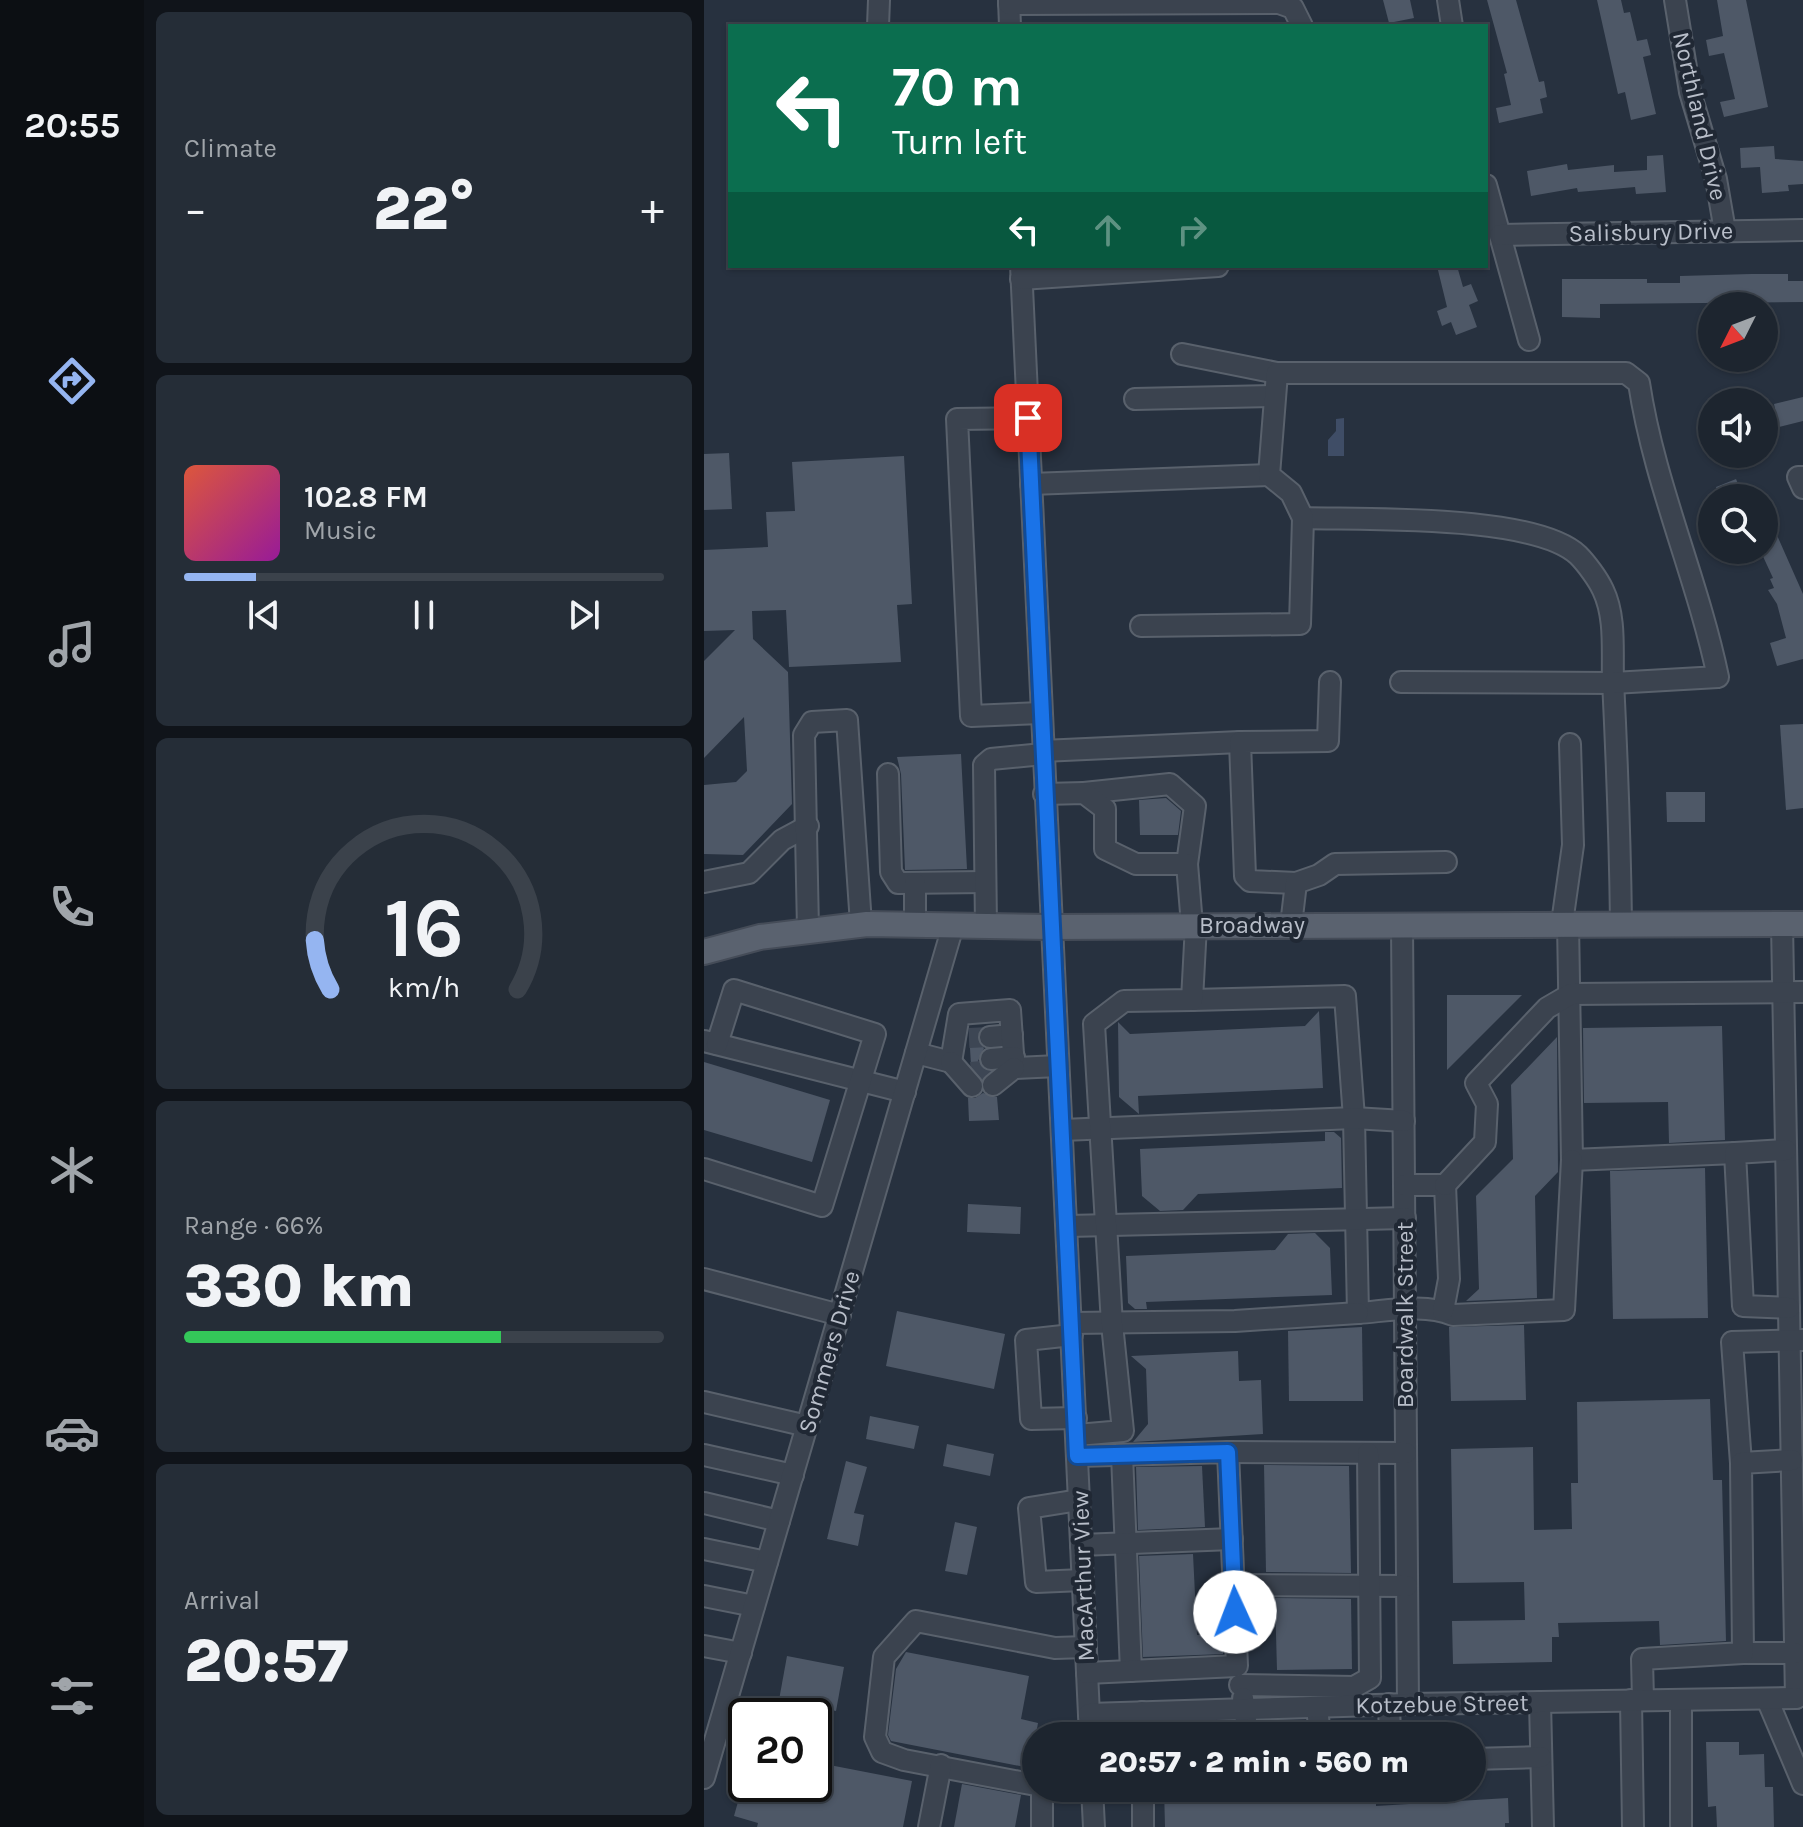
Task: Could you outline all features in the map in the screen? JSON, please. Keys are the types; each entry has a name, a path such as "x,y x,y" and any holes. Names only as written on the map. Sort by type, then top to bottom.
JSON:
{"main road":[{"name":"Broadway","path":"704,952 760,937 861,924 1050,927 1792,924"}],"street":[{"path":"878,24 879,0"},
{"path":"1448,0 1452,24"},
{"name":"Northland Drive","path":"1675,0 1690,92 1716,179 1725,231"},
{"path":"1010,24 1009,2 1279,3 1293,8 1301,24"},
{"path":"1488,192 1529,340"},
{"name":"Salisbury Drive","path":"1500,235 1803,230"},
{"path":"1021,272 1152,268"},
{"name":"MacArthur View","path":"1021,272 1089,1722"},
{"path":"1182,354 1277,373 1626,373 1639,383 1645,425 1706,619 1718,677 1613,683 1401,682"},
{"path":"1269,475 1277,373"},
{"path":"1135,399 1273,396"},
{"path":"1028,418 957,419 971,716 1041,713"},
{"path":"1031,484 1269,475 1291,493 1303,518 1300,624 1141,626"},
{"path":"1303,518 1428,521 1517,531 1552,541 1577,554 1603,590 1612,625 1619,756 1621,923"},
{"path":"986,926 984,765 991,759 1042,752 1328,741 1330,682"},
{"path":"808,929 804,735 812,722 847,720 861,924"},
{"path":"1240,742 1245,876 1250,881 1296,883 1319,875 1335,864 1446,862"},
{"path":"1358,1313 1354,1118 1345,996 1124,1001 1094,1024 1112,1324 1123,1431 1031,1419 1026,1340 1072,1329 1112,1324 1358,1313 1405,1310 1443,1311 1453,1315 1564,1310 1572,1160 1571,994 1565,923 1573,845 1570,744"},
{"path":"888,774 891,872 898,883 985,882"},
{"path":"1044,794 1170,784 1195,806 1187,864 1194,925 1192,1000"},
{"path":"1084,793 1105,809 1105,849 1136,864 1187,864"},
{"path":"704,882 749,873 782,840 808,826"},
{"path":"915,883 915,925"},
{"path":"1291,925 1296,883"},
{"path":"1792,924 1799,1623 1795,1653 1800,1703"},
{"name":"Boardwalk Street","path":"1394,1722 1398,1704 1407,1586 1402,925"},
{"name":"Sommers Drive","path":"705,1773 953,926"},
{"path":"704,1169 822,1206 861,1081 875,1034 734,990 710,1042 861,1081 905,1092"},
{"path":"1443,1311 1449,1279 1445,1185 1485,1142 1487,1104 1476,1083 1547,1008 1571,994 1793,992"},
{"path":"974,1059 959,1014 1010,1010 1013,1052"},
{"path":"974,1059 1013,1052"},
{"path":"916,1053 974,1059 1013,1052 1058,1066"},
{"path":"1062,1130 1354,1118 1404,1121"},
{"path":"1572,1160 1735,1153 1792,1157"},
{"path":"1735,1153 1743,1306 1794,1314"},
{"path":"1404,1185 1445,1185"},
{"path":"1068,1226 1405,1218"},
{"path":"704,1279 840,1315"},
{"path":"1743,1653 1741,1463 1732,1342 1796,1340"},
{"path":"704,1402 807,1426"},
{"path":"1077,1456 1228,1452 1406,1453"},
{"path":"1228,1452 1239,1676 1246,1722"},
{"path":"1087,1673 1131,1671 1239,1676 1354,1687 1363,1684 1370,1678 1368,1453"},
{"path":"1741,1463 1795,1453"},
{"path":"704,1455 793,1475"},
{"path":"1122,1455 1131,1671"},
{"path":"1079,1500 1029,1508 1036,1582 1083,1580"},
{"path":"704,1503 779,1521"},
{"path":"1081,1545 1232,1539"},
{"path":"704,1549 767,1562"},
{"path":"1234,1585 1407,1586"},
{"path":"704,1596 754,1606"},
{"path":"1022,1782 904,1760 882,1752 875,1737 884,1657 916,1621 1055,1648 1086,1647"},
{"path":"704,1648 741,1653"},
{"path":"1633,1827 1637,1700 1642,1659 1795,1653"},
{"path":"1767,1699 1803,1784"},
{"name":"Kotzebue Street","path":"1089,1714 1637,1700 1767,1699 1800,1703"},
{"path":"1681,1700 1681,1827"},
{"path":"1540,1702 1543,1827"},
{"path":"1317,1707 1319,1722"},
{"path":"1142,1712 1142,1722"},
{"path":"1486,1759 1541,1757"},
{"path":"929,1827 941,1765"},
{"path":"1042,1802 1042,1827"},
{"path":"1093,1802 1094,1827"},
{"path":"1143,1802 1143,1827"}],"water":[{"path":"1344,418 1344,456 1328,456 1328,440 1336,431 1336,419"}],"building":[{"path":"1383,0 1410,0 1414,18 1389,23"},
{"path":"1487,0 1516,0 1539,82 1544,81 1547,97 1540,99 1543,113 1499,123 1496,108 1511,105 1504,74 1507,73"},
{"path":"1597,0 1621,0 1624,13 1630,12 1637,41 1647,39 1651,55 1643,57 1656,114 1631,120 1625,92 1618,94"},
{"path":"1717,0 1746,0 1768,107 1724,117 1720,102 1735,99 1724,53 1709,56 1706,40 1723,36"},
{"path":"1774,146 1775,159 1803,161 1803,184 1788,185 1789,191 1762,193 1760,167 1741,168 1740,148"},
{"path":"1663,155 1666,192 1636,194 1635,187 1578,192 1577,188 1531,196 1527,171 1567,164 1568,170 1614,165 1614,172 1647,170 1647,156"},
{"path":"1437,268 1458,268 1463,287 1471,284 1478,301 1469,305 1477,327 1456,335 1451,322 1442,326 1437,311 1447,307"},
{"path":"1788,274 1788,281 1803,281 1803,302 1778,302 1778,292 1698,292 1698,303 1600,304 1600,318 1562,317 1562,279 1647,279 1647,283 1680,283 1680,276"},
{"path":"1803,397 1803,421 1779,427 1778,403"},
{"path":"729,453 732,509 704,510 704,454"},
{"path":"904,456 912,604 897,605 901,662 789,667 786,610 752,611 753,639 788,672 792,804 743,855 704,854 704,785 736,782 747,771 744,717 704,758 704,661 735,630 704,631 704,550 768,547 766,512 795,511 792,462"},
{"path":"1778,538 1803,594 1803,659 1777,666 1770,643 1786,638 1777,604 1768,590 1774,588 1770,579 1773,578 1766,564 1778,564"},
{"path":"1803,724 1803,808 1786,810 1780,725"},
{"path":"961,754 967,869 905,870 901,774 897,757"},
{"path":"1666,792 1705,792 1705,822 1667,822"},
{"path":"1166,798 1181,811 1178,835 1140,835 1139,800"},
{"path":"1447,995 1522,995 1447,1070"},
{"path":"1319,1011 1323,1088 1138,1096 1139,1114 1119,1097 1118,1022 1130,1034 1305,1026"},
{"path":"1722,1026 1725,1140 1669,1143 1668,1102 1584,1103 1583,1028"},
{"path":"979,1031 977,1039 984,1048 978,1061 989,1072 982,1078 971,1065 969,1032"},
{"path":"1557,1037 1558,1172 1535,1196 1537,1298 1466,1301 1479,1289 1476,1196 1513,1159 1511,1085"},
{"path":"704,1062 830,1100 812,1162 704,1130"},
{"path":"983,1093 997,1097 999,1120 969,1121 968,1098"},
{"path":"1325,1132 1334,1132 1341,1138 1342,1188 1198,1194 1183,1210 1160,1211 1142,1196 1140,1149 1325,1141"},
{"path":"1705,1168 1708,1318 1613,1319 1610,1171"},
{"path":"968,1204 1021,1207 1020,1234 967,1232"},
{"path":"1315,1233 1330,1248 1332,1295 1146,1302 1147,1309 1135,1309 1128,1303 1126,1256 1275,1250 1288,1234"},
{"path":"897,1311 1005,1334 994,1389 886,1366"},
{"path":"1524,1325 1526,1400 1451,1401 1449,1327"},
{"path":"1362,1327 1363,1401 1289,1401 1288,1331"},
{"path":"1238,1351 1239,1381 1261,1380 1263,1434 1133,1442 1148,1424 1146,1369 1131,1356"},
{"path":"1710,1399 1713,1480 1722,1480 1726,1641 1660,1645 1659,1621 1558,1623 1559,1637 1552,1637 1552,1662 1453,1664 1452,1621 1525,1620 1524,1582 1453,1583 1451,1449 1533,1447 1534,1530 1572,1529 1571,1483 1578,1483 1577,1402"},
{"path":"870,1416 919,1426 914,1449 866,1439"},
{"path":"947,1444 994,1454 990,1476 943,1466"},
{"path":"846,1461 867,1467 854,1513 864,1515 858,1546 827,1539"},
{"path":"1264,1465 1349,1466 1351,1573 1266,1572"},
{"path":"1202,1466 1205,1527 1138,1530 1136,1467"},
{"path":"955,1522 977,1527 967,1575 945,1571"},
{"path":"1193,1554 1197,1635 1223,1634 1223,1654 1143,1657 1139,1556"},
{"path":"1275,1598 1351,1599 1352,1669 1277,1670"},
{"path":"906,1652 1029,1676 1021,1719 1034,1722 1022,1722 1022,1766 891,1741 888,1735 896,1669"},
{"path":"787,1656 844,1667 836,1711 832,1710 832,1698 779,1698"},
{"path":"1706,1742 1739,1742 1739,1755 1764,1754 1765,1787 1773,1787 1774,1827 1717,1827 1716,1806 1708,1807"},
{"path":"832,1765 912,1781 903,1827 757,1827 758,1823 734,1816 738,1802 832,1802"},
{"path":"962,1784 1021,1795 1015,1827 954,1827"},
{"path":"1508,1798 1509,1823 1505,1823 1505,1827 1165,1827 1164,1802 1376,1802 1376,1806 1486,1802 1486,1799"}],"tunnel":[{"path":"969,1038 990,1037"},
{"path":"971,1072 992,1070"}],"route":[{"path":"1028,418 1077,1456 1228,1452 1235,1612"}]}
